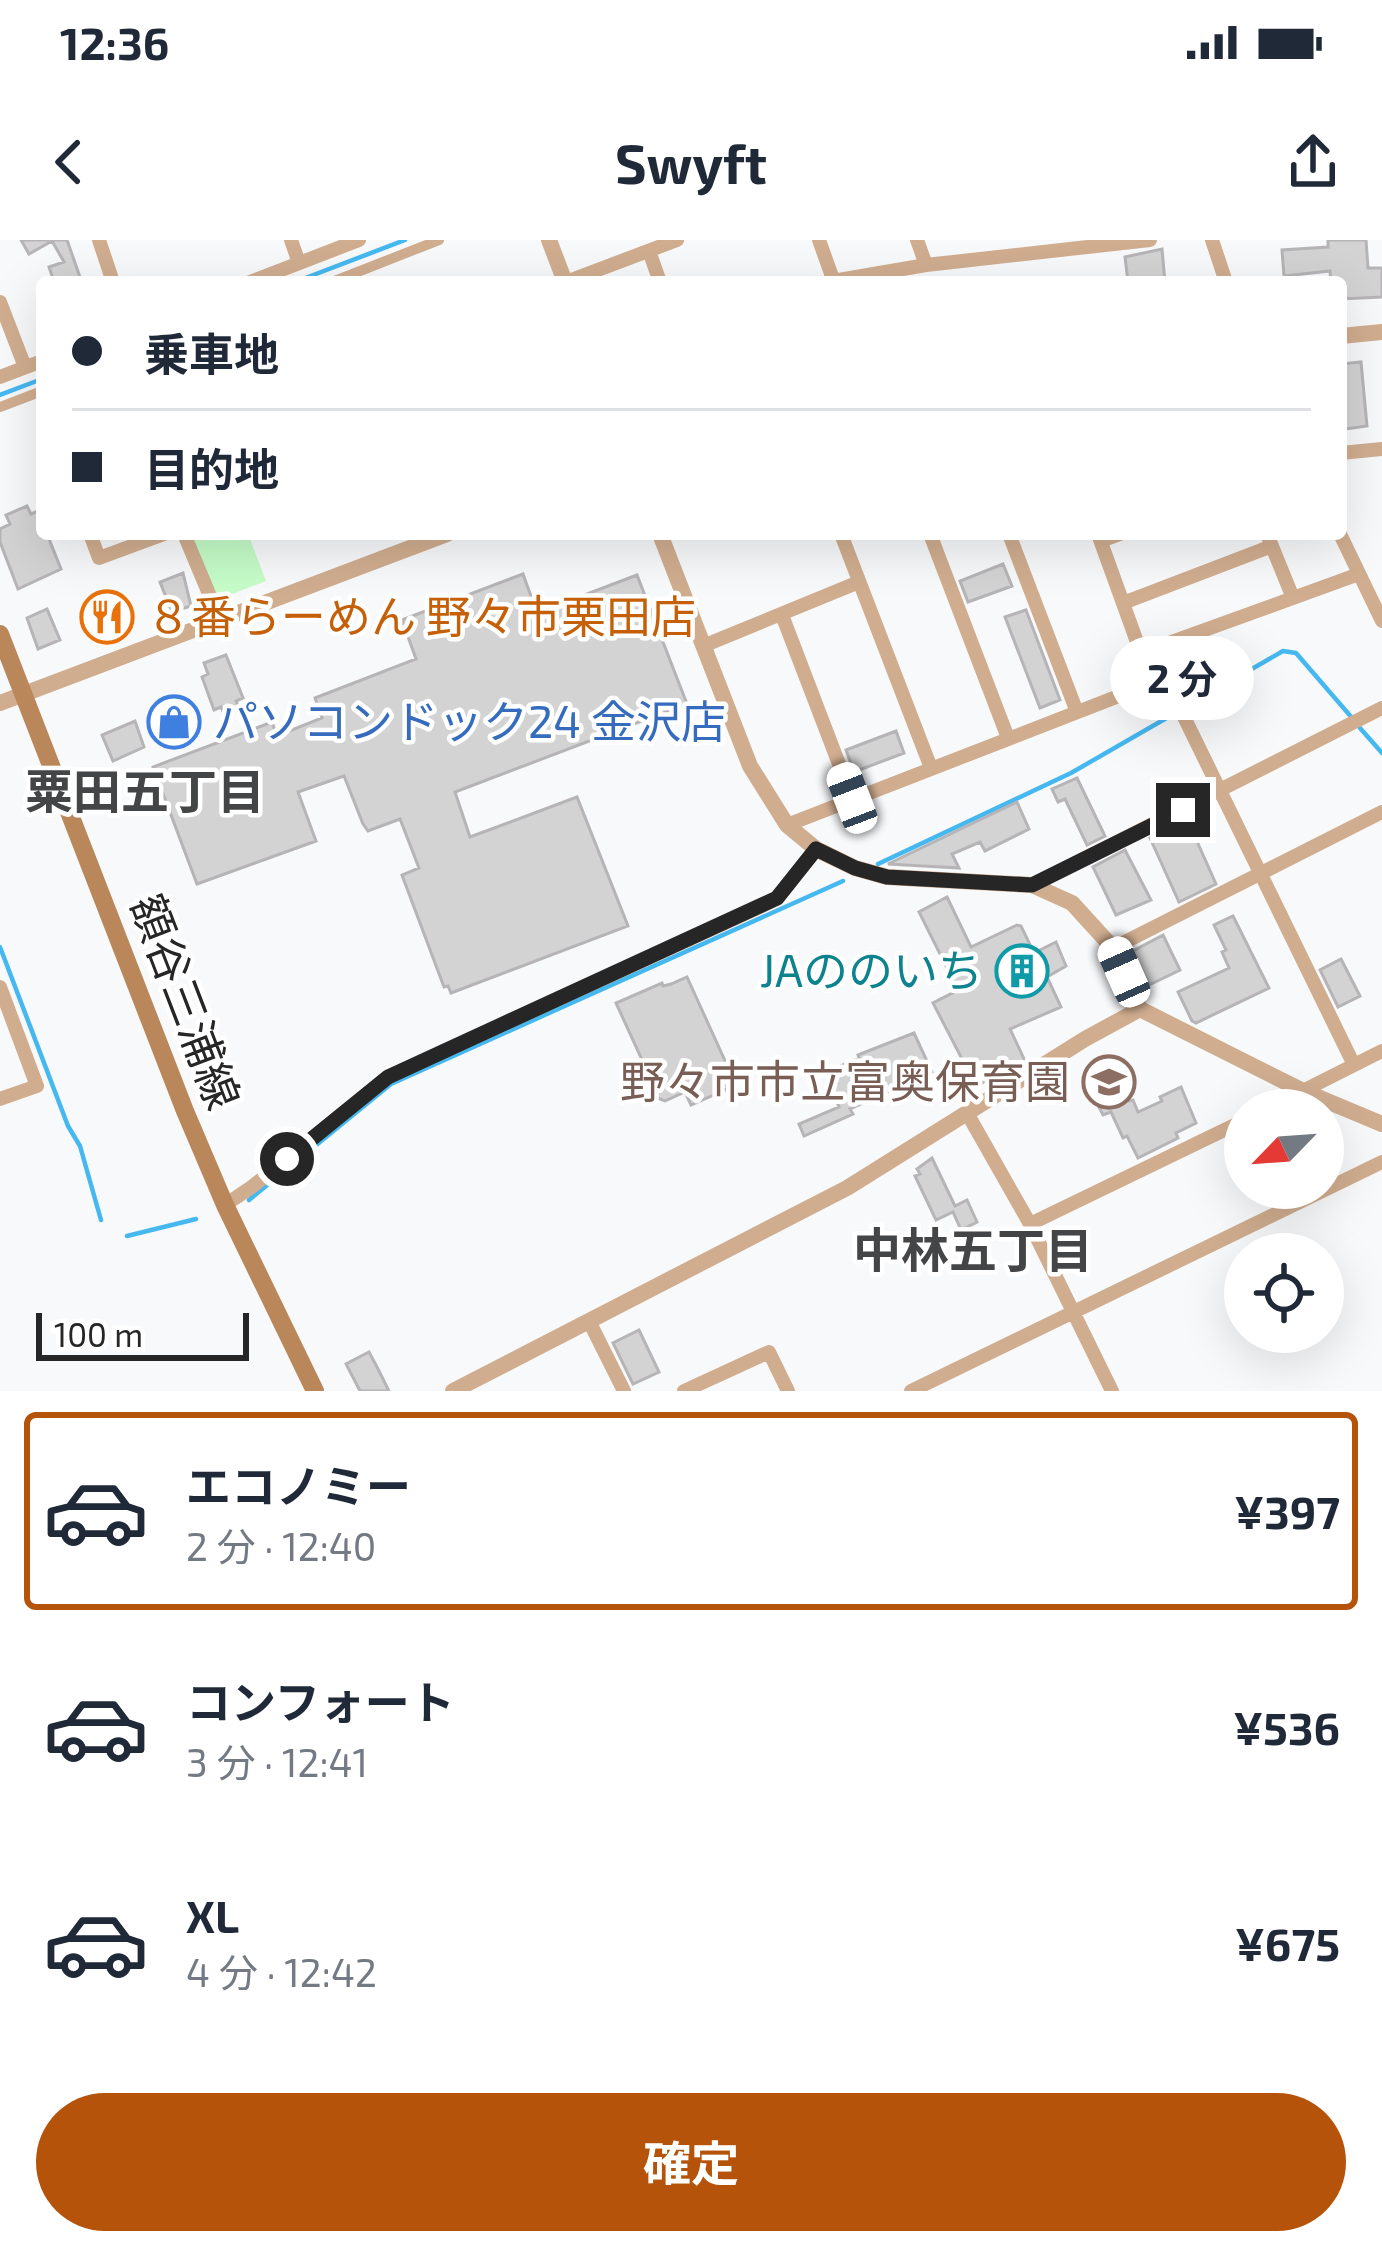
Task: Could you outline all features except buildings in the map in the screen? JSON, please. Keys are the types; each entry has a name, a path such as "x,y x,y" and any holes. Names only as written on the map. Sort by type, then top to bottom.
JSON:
{"main road":[{"name":"額谷三浦線","path":"0,634 185,1111 315,1391"}],"street":[{"path":"111,276 101,243 123,240"},
{"path":"291,240 299,263"},
{"path":"265,276 359,240"},
{"path":"347,276 439,240"},
{"path":"581,276 677,240"},
{"path":"819,240 830,276"},
{"path":"917,240 926,265"},
{"path":"1017,240 1023,256"},
{"path":"861,276 1150,240"},
{"path":"1212,240 1224,276"},
{"path":"552,241 563,276"},
{"path":"649,251 658,276"},
{"path":"0,302 25,368"},
{"path":"1347,335 1382,332"},
{"path":"0,376 36,363"},
{"path":"0,407 36,393"},
{"path":"1347,452 1382,449"},
{"path":"92,540 99,558 148,540"},
{"path":"187,540 220,620"},
{"path":"662,540 750,766 787,824 816,849 887,877 1032,885 1072,903 1113,948 1140,1009 1299,1089"},
{"path":"843,540 931,768"},
{"path":"932,540 1008,738"},
{"path":"1011,540 1077,712"},
{"path":"1100,540 1141,653 1165,678 1354,1065"},
{"path":"1123,603 1270,540 1293,598"},
{"path":"1343,540 1382,621"},
{"path":"0,703 220,620 404,541"},
{"path":"1141,653 1359,574"},
{"path":"703,646 859,582"},
{"path":"782,615 852,798"},
{"path":"787,824 1165,678"},
{"path":"1032,885 1382,708"},
{"path":"1113,948 1382,812"},
{"path":"225,1205 388,1077 777,898 816,849"},
{"path":"0,987 37,1086 0,1099"},
{"path":"453,1391 847,1188 1140,1009"},
{"path":"1307,1089 1382,1051"},
{"path":"1344,1108 1382,1124"},
{"path":"967,1113 1030,1224 1112,1391"},
{"path":"1030,1224 1224,1130"},
{"path":"911,1391 1382,1162"},
{"path":"590,1321 624,1391"},
{"path":"684,1391 769,1352 788,1391"}],"green space":[{"path":"192,540 250,540 266,581 222,598 214,593"}],"waterway":[{"path":"311,276 405,240"},
{"path":"0,395 36,381"},
{"path":"878,864 1071,773 1283,651 1296,653 1353,719"},
{"path":"1360,728 1382,753"},
{"path":"249,1200 391,1084 843,881"},
{"path":"0,947 68,1126 80,1146 101,1220"},
{"path":"127,1236 196,1219"}],"place":[{"name":"８番らーめん 野々市栗田店","path":"107,617"},
{"name":"パソコンドック24 金沢店","path":"174,722"},
{"name":"JAののいち","path":"1022,971"},
{"name":"野々市市立富奥保育園","path":"1109,1082"}],"district":[{"name":"粟田五丁目","path":"145,792"},
{"name":"中林五丁目","path":"973,1251"}],"route":[{"path":"287,1159 388,1077 777,898 816,849 887,877 1032,885 1183,810"}]}
